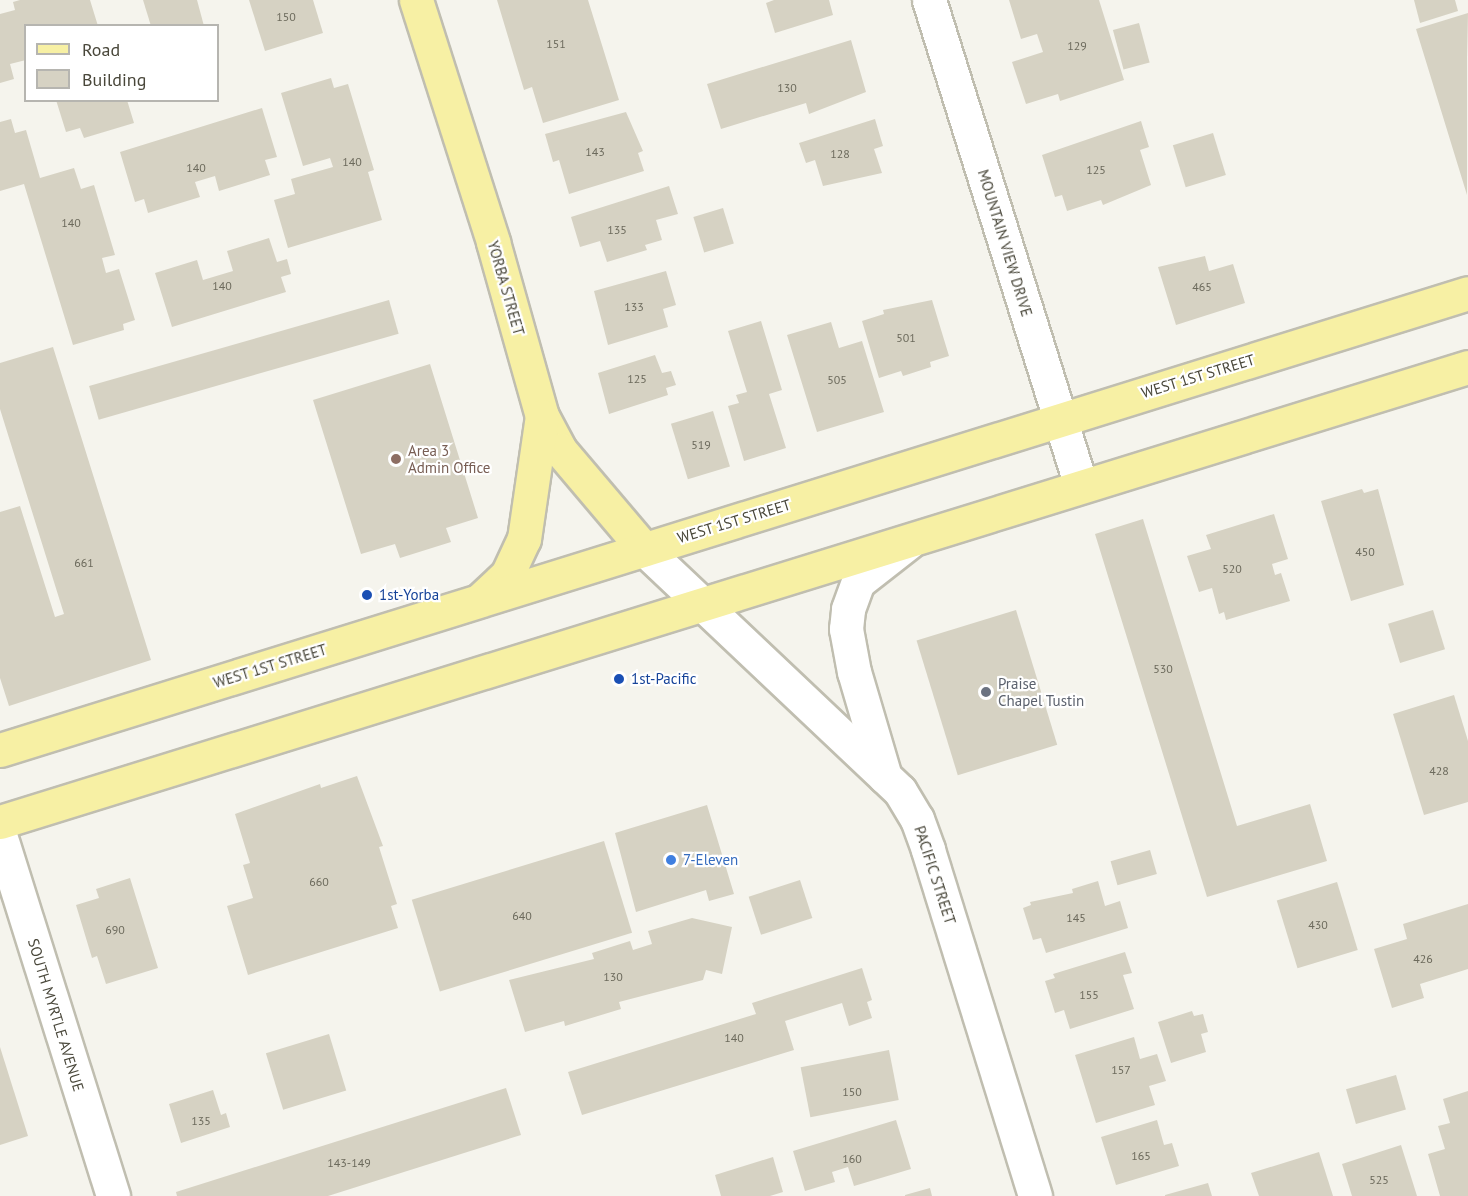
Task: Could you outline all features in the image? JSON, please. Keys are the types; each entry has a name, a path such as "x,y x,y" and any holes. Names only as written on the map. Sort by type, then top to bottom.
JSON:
{"main road":[{"name":"YORBA STREET","path":"416,0 493,242 542,416 560,450 644,549"},
{"name":"WEST 1ST STREET","path":"0,750 1468,292"},
{"path":"0,822 1468,367"},
{"path":"478,601 507,575 524,539 542,416"}],"street":[{"name":"MOUNTAIN VIEW DRIVE","path":"928,0 1081,486"},
{"path":"885,778 854,672 846,629 848,609 858,582 916,537"},
{"name":"PACIFIC STREET","path":"644,549 704,603 900,791 920,829 1035,1196"},
{"name":"SOUTH MYRTLE AVENUE","path":"0,835 112,1196"}],"building":[{"path":"20,0 90,0 97,24 24,24 24,60 10,64 14,79 0,83 0,14 15,10 13,2"},
{"path":"143,0 197,0 203,24 150,24"},
{"path":"249,0 313,0 323,33 265,51"},
{"path":"497,0 588,0 619,100 543,123 532,87 524,90"},
{"path":"774,0 829,0 833,15 775,33 766,3"},
{"path":"1009,0 1099,0 1124,80 1060,101 1058,94 1026,104 1012,62 1043,52 1037,34 1021,39"},
{"path":"1414,0 1455,0 1458,11 1420,23"},
{"path":"1468,13 1467,58 1467,195 1416,29"},
{"path":"1139,23 1150,63 1124,70 1113,30"},
{"path":"851,40 866,92 809,114 806,103 721,129 707,84"},
{"path":"331,78 334,88 348,84 374,170 368,172 382,220 288,248 274,200 295,194 291,179 333,167 330,158 303,166 281,93"},
{"path":"57,102 128,102 134,123 84,138 80,128 66,132"},
{"path":"262,108 277,157 265,160 270,175 219,191 215,176 195,182 200,197 148,213 144,199 135,202 120,152"},
{"path":"626,112 643,151 638,153 644,171 569,194 559,160 553,162 545,134"},
{"path":"11,119 15,133 26,130 40,178 74,168 81,189 94,185 115,255 102,258 106,273 119,269 135,320 123,324 124,330 73,345 24,184 0,191 0,122"},
{"path":"875,119 883,146 874,149 882,173 823,186 815,160 806,163 799,143"},
{"path":"1141,121 1149,147 1140,150 1151,185 1103,205 1101,200 1067,211 1062,195 1055,197 1042,155"},
{"path":"1213,133 1226,175 1186,187 1173,145"},
{"path":"669,186 678,214 656,220 662,240 645,245 647,250 607,262 600,241 580,247 571,217"},
{"path":"723,208 734,243 704,252 693,217"},
{"path":"269,238 277,262 287,259 291,274 281,277 286,292 172,327 155,273 197,260 203,280 233,271 227,251"},
{"path":"1205,256 1209,271 1233,264 1245,303 1176,325 1158,267"},
{"path":"666,271 676,305 663,309 668,327 608,345 594,291"},
{"path":"389,300 399,334 99,420 89,386"},
{"path":"932,300 949,356 930,362 931,367 903,376 901,371 879,378 862,321 884,314 883,310"},
{"path":"761,321 782,390 769,394 786,448 744,461 728,406 739,403 736,395 747,392 728,331"},
{"path":"831,322 839,348 862,341 884,412 817,432 787,335"},
{"path":"53,347 151,660 9,706 0,678 0,512 20,506 55,617 64,614 0,409 0,363"},
{"path":"655,355 662,373 671,371 676,385 666,388 668,395 609,414 598,373"},
{"name":"Area 3 Admin Office","path":"430,364 478,518 446,528 451,542 400,558 395,544 361,554 313,400"},
{"path":"713,411 730,466 688,479 671,424"},
{"path":"1362,489 1364,493 1378,489 1404,585 1351,601 1321,501"},
{"path":"1274,514 1288,559 1272,564 1275,575 1281,573 1290,601 1226,620 1224,612 1219,614 1212,588 1199,592 1187,556 1211,549 1206,535"},
{"path":"1143,519 1237,826 1310,804 1327,861 1207,897 1095,534"},
{"name":"Praise Chapel Tustin","path":"1016,610 1057,745 958,775 917,640"},
{"path":"1433,610 1445,649 1400,663 1388,624"},
{"path":"1454,695 1468,741 1468,802 1424,815 1393,714"},
{"path":"357,776 383,846 379,847 397,904 391,906 398,928 248,975 227,906 253,898 243,865 250,863 235,814 320,784 321,788"},
{"path":"707,805 734,894 709,901 706,890 636,912 615,833"},
{"path":"604,841 632,933 440,992 412,900"},
{"path":"1150,850 1157,874 1117,885 1111,861"},
{"path":"130,878 158,968 106,984 97,956 92,958 76,905 99,898 96,889"},
{"path":"800,880 812,918 761,935 749,897"},
{"path":"1098,881 1105,906 1120,901 1128,928 1046,953 1041,938 1033,940 1023,908 1031,905 1030,902 1073,893 1072,889"},
{"path":"1337,882 1358,950 1298,968 1277,900"},
{"path":"1468,904 1468,969 1420,984 1424,998 1392,1008 1374,949 1407,939 1403,924"},
{"path":"692,918 732,927 722,974 706,970 703,980 619,1002 621,1009 565,1026 564,1021 525,1032 509,980 594,959 592,953 630,941 633,950 652,944 648,931"},
{"path":"1125,952 1132,973 1123,975 1134,1009 1070,1029 1064,1010 1055,1013 1045,981 1055,978 1053,974"},
{"path":"862,968 872,1000 867,1002 872,1018 849,1026 842,1003 785,1021 794,1050 582,1115 568,1072 756,1014 752,1003"},
{"path":"1192,1011 1194,1016 1203,1014 1208,1032 1201,1034 1206,1052 1171,1063 1158,1022"},
{"path":"329,1034 346,1090 283,1110 266,1053"},
{"path":"1134,1037 1140,1059 1157,1054 1166,1081 1149,1086 1155,1105 1096,1123 1075,1055"},
{"path":"0,1047 28,1136 0,1145"},
{"path":"889,1050 899,1100 810,1117 801,1067"},
{"path":"1396,1075 1406,1110 1356,1124 1346,1089"},
{"path":"506,1088 521,1135 328,1196 177,1196 176,1192"},
{"path":"213,1090 221,1115 226,1113 230,1127 181,1143 169,1104"},
{"path":"1468,1091 1468,1196 1440,1196 1428,1154 1445,1149 1438,1126 1450,1123 1443,1099"},
{"path":"896,1120 911,1169 854,1186 848,1167 832,1172 835,1182 805,1191 793,1151"},
{"path":"1157,1120 1164,1145 1172,1143 1179,1166 1116,1185 1101,1137"},
{"path":"1401,1145 1417,1196 1352,1196 1342,1164"},
{"path":"1319,1152 1333,1196 1259,1196 1251,1173"},
{"path":"773,1157 783,1192 770,1196 721,1196 715,1175"},
{"path":"1208,1183 1212,1196 1165,1196 1165,1195"},
{"path":"930,1188 932,1196 905,1196 905,1195"}],"place":[{"name":"Area 3 Admin Office","path":"396,459"},
{"name":"1st-Yorba","path":"367,595"},
{"name":"1st-Pacific","path":"619,679"},
{"name":"Praise Chapel Tustin","path":"986,692"},
{"name":"7-Eleven","path":"671,860"}]}
